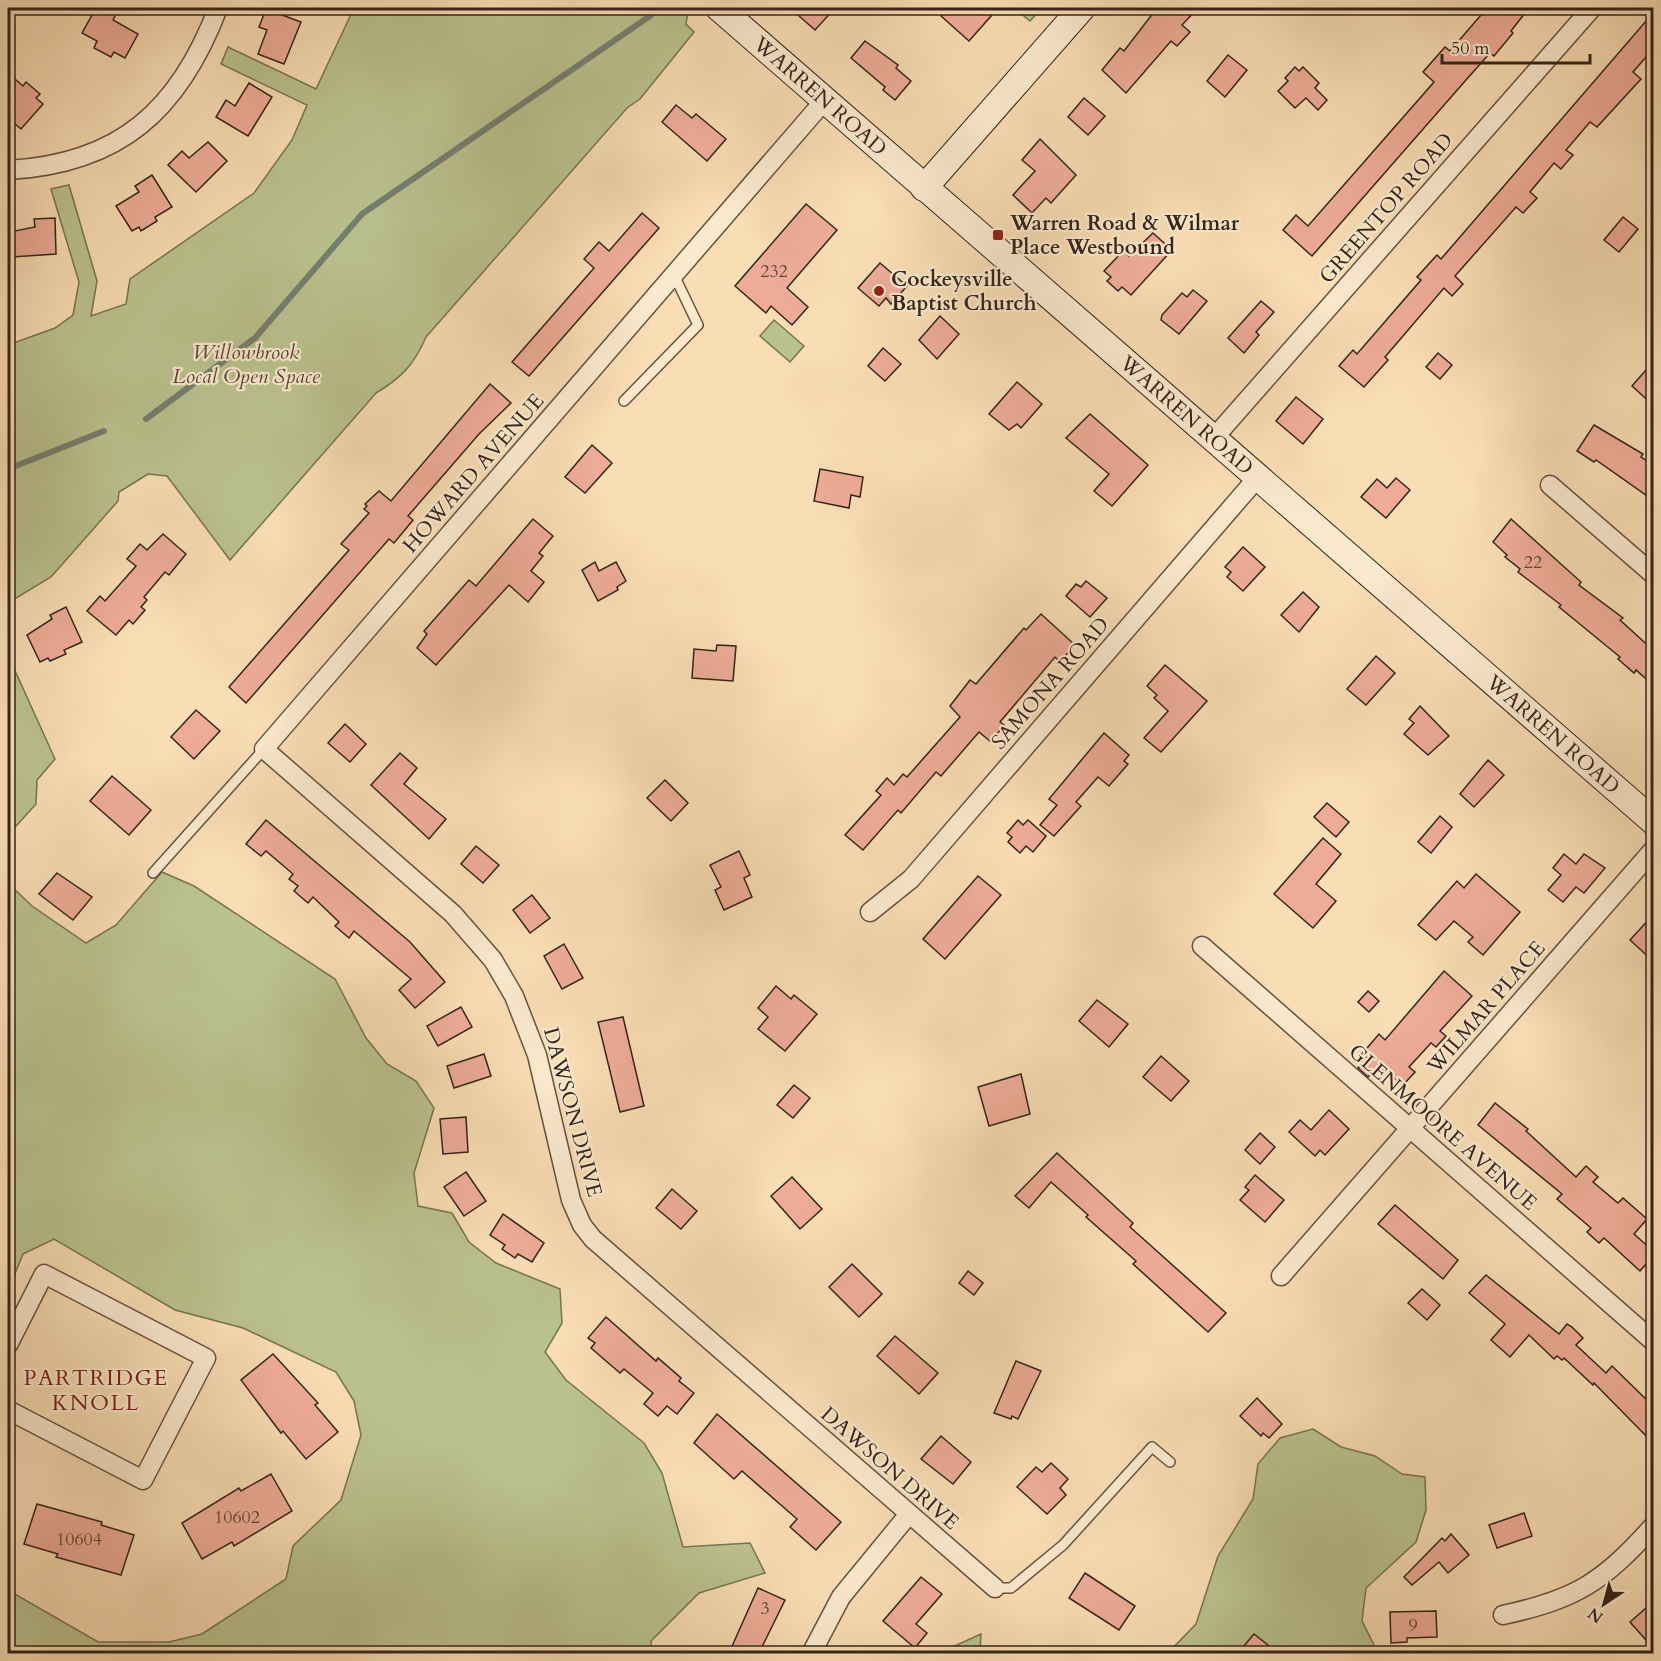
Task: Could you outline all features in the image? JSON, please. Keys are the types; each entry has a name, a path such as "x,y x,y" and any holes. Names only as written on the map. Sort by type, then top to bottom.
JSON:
{"street":[{"path":"8,170 38,169 72,162 139,128 162,106 187,76 204,44 218,8"},
{"name":"WARREN ROAD","path":"719,8 1653,822"},
{"path":"924,188 1082,8"},
{"name":"GREENTOP ROAD","path":"1214,439 1592,8"},
{"name":"HOWARD AVENUE","path":"264,749 824,100"},
{"name":"SAMONA ROAD","path":"870,912 910,879 1258,477"},
{"path":"1550,485 1653,575"},
{"name":"DAWSON DRIVE","path":"264,749 453,914 493,960 514,996 528,1030 571,1200 582,1225 593,1239 995,1588"},
{"name":"WILMAR PLACE","path":"1281,1276 1653,849"},
{"name":"GLENMOORE AVENUE","path":"1202,946 1653,1342"},
{"path":"8,1345 44,1274 206,1358 142,1480 8,1410"},
{"path":"811,1653 841,1597 909,1514"},
{"path":"1503,1615 1540,1607 1578,1592 1597,1580 1622,1559 1653,1525"}],"lane":[{"path":"624,401 698,325 674,275"},
{"name":"HOWARD AVENUE","path":"153,873 264,749"},
{"path":"995,1588 1011,1588 1063,1545 1152,1447 1170,1462"}],"green space":[{"name":"Willowbrook Local Open Space","path":"354,8 685,8 688,12 686,24 694,32 640,99 627,108 426,337 406,370 376,393 230,560 167,476 148,474 119,492 118,501 51,577 8,603 8,345 55,328 73,315 79,282 51,189 69,185 97,281 91,316 126,304 130,279 254,193 292,140 307,105 221,64 228,47 316,89"},
{"path":"1014,8 1042,8 1030,21"},
{"path":"774,320 804,346 790,362 760,336"},
{"path":"8,629 12,664 55,759 37,780 36,804 8,835"},
{"path":"162,872 194,886 335,979 366,1038 387,1064 416,1081 434,1108 414,1173 418,1206 452,1213 469,1242 496,1263 560,1289 562,1323 545,1352 566,1380 644,1443 662,1473 683,1547 750,1543 765,1573 699,1593 651,1641 652,1653 8,1653 8,1590 98,1642 169,1642 202,1634 286,1579 293,1546 341,1500 361,1435 354,1401 336,1372 243,1328 175,1310 54,1239 23,1254 8,1291 8,883 32,906 86,943 116,925"},
{"path":"1313,1429 1341,1447 1375,1456 1402,1474 1425,1477 1426,1510 1416,1542 1366,1588 1362,1621 1378,1653 1167,1654 1196,1624 1218,1556 1253,1499 1258,1464 1280,1438"},
{"path":"981,1634 980,1653 948,1653 950,1648"}],"building":[{"path":"96,8 119,8 113,20 138,34 125,58 114,52 111,57 94,48 97,41 82,33"},
{"path":"790,8 835,8 815,30"},
{"path":"948,8 984,8 992,15 969,41 941,16"},
{"path":"1157,8 1198,8 1182,25 1190,32 1177,46 1171,41 1126,93 1102,70 1120,48 1124,51"},
{"path":"1487,8 1529,8 1511,31 1513,33 1494,56 1490,53 1312,256 1283,230 1296,215 1308,226 1434,82 1423,72 1445,47 1450,51"},
{"path":"266,9 301,22 284,64 258,54 267,30 259,27"},
{"path":"1653,13 1653,49 1633,72 1641,79 1597,127 1590,122 1566,150 1573,155 1561,169 1554,163 1530,192 1537,198 1523,213 1516,207 1455,276 1463,284 1452,296 1444,288 1385,357 1388,360 1364,387 1339,366 1353,350 1357,354 1421,280 1417,277 1437,255 1441,259"},
{"path":"865,41 898,65 896,68 911,81 895,100 883,90 885,87 851,58"},
{"path":"1228,55 1247,70 1225,97 1207,81"},
{"path":"1295,67 1299,71 1303,67 1319,83 1315,88 1327,100 1318,110 1306,98 1295,108 1278,91 1288,81 1285,78"},
{"path":"8,73 23,86 26,82 40,94 36,98 43,104 21,129 8,118"},
{"path":"249,83 272,97 248,136 216,117 226,100 235,106"},
{"path":"1084,98 1105,116 1088,135 1068,117"},
{"path":"676,105 692,118 696,114 726,139 707,161 662,122"},
{"path":"1040,139 1076,175 1051,203 1046,198 1032,213 1013,195 1035,171 1022,160"},
{"path":"208,142 227,161 196,192 168,165 182,151 189,158"},
{"path":"152,175 172,207 155,217 157,221 141,231 139,227 132,231 116,206 139,192 135,186"},
{"path":"806,204 837,230 787,288 808,307 792,325 771,306 766,313 735,286"},
{"path":"642,213 659,228 529,376 512,362 594,268 584,259 599,242 609,251"},
{"path":"1623,217 1638,229 1619,252 1604,240"},
{"path":"55,218 56,254 12,257 10,232 35,227 34,219"},
{"path":"1153,233 1172,250 1131,295 1122,287 1118,291 1107,281 1111,277 1104,271 1123,251 1129,256"},
{"name":"Cockeysville Baptist Church","path":"880,263 907,286 891,304 886,298 879,306 858,288"},
{"path":"1193,290 1207,301 1179,334 1161,320 1162,315 1182,293 1187,297"},
{"path":"1261,301 1274,312 1256,332 1259,335 1244,353 1228,338"},
{"path":"940,316 959,334 937,359 919,340"},
{"path":"883,348 901,364 885,381 868,366"},
{"path":"1438,353 1452,365 1440,379 1426,367"},
{"path":"1653,362 1653,405 1632,386"},
{"path":"1017,382 1042,404 1021,428 1017,424 1009,430 989,414"},
{"path":"490,384 511,403 479,434 408,516 413,520 394,543 389,539 246,703 229,687 349,550 341,544 369,513 364,509 367,506 365,504 379,491 391,501"},
{"path":"1296,397 1323,419 1303,444 1276,421"},
{"path":"1090,414 1148,465 1112,506 1094,491 1109,474 1066,438"},
{"path":"1594,425 1643,454 1641,457 1653,465 1653,500 1596,460 1594,462 1577,451"},
{"path":"592,445 612,463 585,493 565,477"},
{"path":"820,469 863,477 860,497 851,495 849,508 814,501"},
{"path":"1396,478 1410,490 1386,518 1361,497 1377,479 1387,488"},
{"path":"533,519 553,536 539,553 543,556 531,571 544,582 528,602 509,585 436,665 417,648 427,634 424,631 469,580 476,586"},
{"path":"1511,519 1581,582 1579,585 1623,618 1620,620 1653,650 1653,685 1636,670 1634,673 1618,659 1620,657 1559,607 1561,605 1518,572 1520,569 1505,557 1507,555 1493,542"},
{"path":"163,534 186,554 169,575 165,572 144,597 147,600 141,607 145,610 133,624 129,620 116,635 87,611 100,596 105,601 136,566 127,559 140,544 147,550"},
{"path":"1243,547 1265,567 1243,591 1227,577 1231,572 1225,567"},
{"path":"595,562 599,571 616,562 626,581 617,587 618,590 598,601 582,570"},
{"path":"1086,581 1107,598 1090,617 1066,596 1076,584 1081,587"},
{"path":"1303,592 1319,607 1299,632 1281,615"},
{"path":"66,607 82,642 64,650 66,654 50,661 48,658 40,662 27,635 52,619 50,615"},
{"path":"1041,614 1075,645 1060,662 1055,657 1000,722 1004,725 991,742 979,732 941,776 936,772 901,813 898,810 863,850 845,835 881,795 876,791 887,778 894,785 903,774 907,777 960,717 950,706 970,680 976,684 1024,628 1026,630"},
{"path":"717,645 736,646 733,681 692,678 694,649 716,651"},
{"path":"1376,656 1395,673 1366,705 1347,689"},
{"path":"1165,665 1207,701 1161,752 1144,738 1168,711 1154,698 1157,695 1147,686"},
{"path":"1420,706 1449,736 1428,755 1404,734 1414,723 1409,719"},
{"path":"196,710 220,731 194,759 171,737"},
{"path":"345,724 366,744 350,762 328,743"},
{"path":"1104,733 1129,755 1124,761 1128,764 1109,786 1098,777 1076,802 1081,806 1054,836 1040,825 1057,805 1049,799"},
{"path":"400,753 417,768 404,784 446,819 429,839 371,785"},
{"path":"1488,760 1504,775 1474,807 1460,794"},
{"path":"112,776 151,810 129,835 90,801"},
{"path":"665,780 688,803 671,821 647,798"},
{"path":"1327,803 1349,822 1336,837 1314,817"},
{"path":"1440,816 1452,827 1431,853 1418,842"},
{"path":"266,820 410,942 445,982 415,1008 399,990 411,979 354,931 349,938 335,926 339,922 313,897 308,903 294,891 298,886 289,879 293,874 266,851 261,856 246,844"},
{"path":"1018,820 1023,825 1028,820 1046,836 1033,852 1026,846 1020,853 1008,842 1012,837 1007,833"},
{"path":"1323,838 1341,854 1316,884 1336,901 1313,928 1274,894"},
{"path":"476,846 499,865 483,883 461,864"},
{"path":"739,851 750,875 744,878 752,897 724,910 715,890 721,887 710,865"},
{"path":"1564,854 1576,864 1584,854 1605,868 1584,893 1576,887 1563,902 1548,890 1561,875 1553,868"},
{"path":"57,873 92,897 73,920 39,894"},
{"path":"1476,874 1520,912 1483,955 1468,942 1473,937 1454,921 1436,940 1418,925 1457,881 1464,888"},
{"path":"978,876 1001,895 945,959 923,939"},
{"path":"532,895 550,918 530,933 513,910"},
{"path":"1653,915 1653,961 1630,940"},
{"path":"564,944 583,978 562,989 544,956"},
{"path":"1444,971 1472,996 1440,1031 1446,1036 1436,1047 1431,1043 1409,1067 1415,1072 1403,1085 1379,1066 1368,1077 1358,1068 1367,1058 1362,1054 1379,1034 1385,1040"},
{"path":"776,986 791,999 794,995 817,1014 785,1051 758,1029 768,1017 758,1008"},
{"path":"1368,991 1379,1001 1369,1012 1358,1002"},
{"path":"1097,1000 1128,1024 1109,1047 1079,1021"},
{"path":"461,1007 472,1027 438,1046 427,1026"},
{"path":"623,1017 644,1106 620,1112 598,1022"},
{"path":"484,1054 491,1076 454,1088 447,1066"},
{"path":"1161,1056 1189,1081 1171,1101 1143,1077"},
{"path":"1021,1074 1030,1114 989,1126 978,1087"},
{"path":"794,1085 810,1098 793,1118 777,1105"},
{"path":"1495,1103 1528,1129 1526,1131 1576,1177 1586,1166 1598,1177 1593,1182 1618,1203 1623,1198 1647,1219 1634,1234 1653,1251 1653,1256 1640,1271 1604,1238 1599,1243 1587,1232 1591,1228 1557,1199 1562,1194 1478,1125"},
{"path":"1329,1110 1349,1129 1325,1155 1320,1150 1315,1156 1289,1132 1300,1120 1311,1130"},
{"path":"466,1117 468,1152 443,1154 440,1119"},
{"path":"1260,1133 1275,1147 1260,1164 1245,1150"},
{"path":"1057,1153 1133,1223 1130,1227 1226,1313 1208,1332 1133,1264 1136,1261 1086,1217 1088,1215 1051,1182 1029,1208 1015,1196"},
{"path":"466,1172 486,1201 464,1216 444,1187"},
{"path":"1255,1175 1284,1200 1265,1222 1240,1200 1249,1190 1245,1187"},
{"path":"792,1177 822,1209 800,1229 771,1196"},
{"path":"672,1189 697,1211 681,1229 656,1208"},
{"path":"1395,1205 1458,1260 1443,1279 1378,1224"},
{"path":"503,1214 544,1243 532,1262 518,1254 515,1258 502,1249 505,1245 490,1235"},
{"path":"852,1264 882,1294 859,1317 829,1287"},
{"path":"968,1271 983,1283 974,1295 959,1283"},
{"path":"1486,1275 1559,1334 1567,1324 1572,1327 1583,1338 1576,1345 1606,1373 1612,1366 1653,1406 1653,1443 1594,1383 1593,1385 1564,1358 1562,1360 1557,1356 1554,1359 1529,1335 1510,1357 1491,1340 1505,1324 1469,1293"},
{"path":"1422,1289 1440,1305 1427,1320 1408,1303"},
{"path":"606,1317 656,1361 658,1358 681,1378 679,1381 694,1393 677,1414 667,1406 658,1416 644,1404 653,1393 624,1369 620,1373 591,1348 595,1343 588,1338"},
{"path":"895,1336 938,1373 919,1394 877,1356"},
{"path":"273,1354 318,1403 315,1405 338,1432 306,1459 283,1431 281,1433 241,1380"},
{"path":"1016,1361 1041,1371 1018,1419 1012,1416 1011,1419 994,1413"},
{"path":"1257,1398 1282,1424 1269,1438 1263,1433 1261,1436 1240,1416"},
{"path":"717,1414 841,1522 816,1550 790,1527 797,1519 742,1471 734,1479 694,1443"},
{"path":"941,1436 971,1462 953,1484 921,1459"},
{"path":"1051,1463 1068,1479 1060,1488 1066,1495 1047,1514 1017,1487 1036,1467 1042,1472"},
{"path":"271,1474 292,1511 234,1546 232,1542 202,1559 182,1523 239,1488 241,1491"},
{"path":"37,1504 102,1522 101,1525 134,1535 121,1575 56,1557 58,1554 24,1544"},
{"path":"1524,1513 1532,1536 1497,1548 1489,1525"},
{"path":"1451,1534 1469,1555 1448,1573 1439,1562 1412,1585 1404,1577 1442,1538 1445,1541"},
{"path":"1085,1573 1135,1606 1119,1630 1069,1598"},
{"path":"921,1577 942,1594 916,1624 927,1633 915,1648 883,1621"},
{"path":"758,1588 785,1600 759,1653 729,1653"},
{"path":"1653,1602 1653,1648 1630,1622"},
{"path":"1436,1611 1437,1637 1407,1638 1407,1642 1391,1643 1390,1612"},
{"path":"1254,1634 1278,1653 1238,1653"}],"waterway":[{"path":"146,419 255,338 362,214 650,16 658,8"},
{"path":"8,469 104,431"}],"place":[{"name":"Warren Road & Wilmar Place Westbound","path":"998,235"},
{"name":"Cockeysville Baptist Church","path":"879,291"}],"district":[{"name":"PARTRIDGE KNOLL","path":"96,1390"}]}
